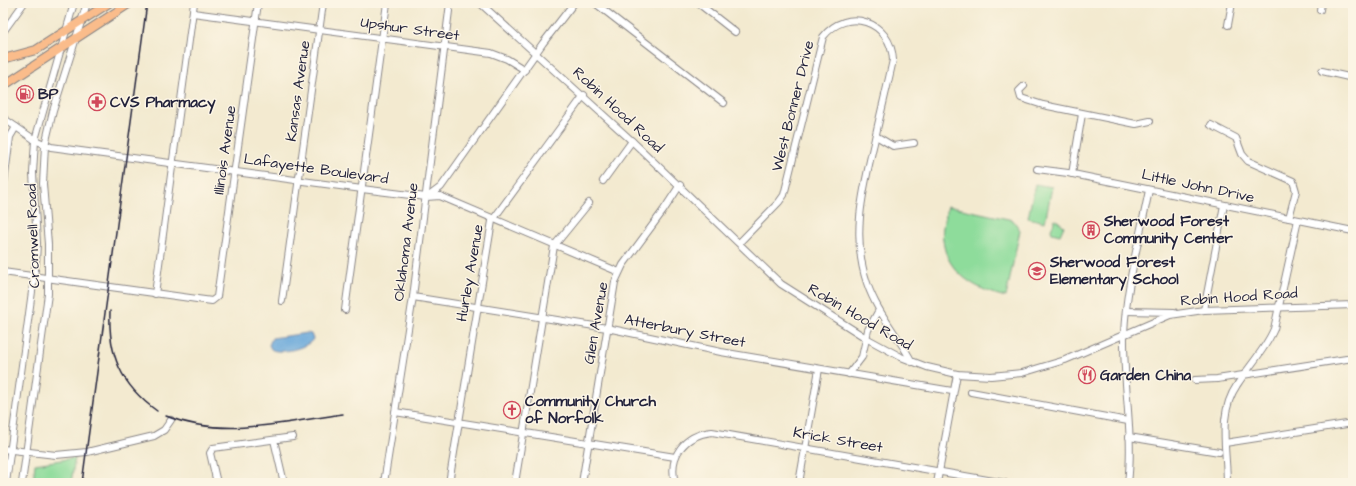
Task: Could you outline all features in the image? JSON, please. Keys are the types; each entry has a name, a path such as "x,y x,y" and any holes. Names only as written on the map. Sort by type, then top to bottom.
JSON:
{"main road":[{"path":"3,59 36,50 110,3"},
{"path":"3,86 130,3"}],"street":[{"path":"3,32 24,3"},
{"name":"Cromwell Road","path":"6,483 34,276 37,243 33,173 35,140 74,3"},
{"name":"Cromwell Road","path":"22,483 49,278 43,184 45,145 53,111 87,3"},
{"path":"3,272 155,294 194,3"},
{"name":"Illinois Avenue","path":"155,294 215,300 218,295 258,3"},
{"name":"Kansas Avenue","path":"282,301 323,3"},
{"path":"345,310 387,3"},
{"name":"Oklahoma Avenue","path":"384,483 413,297 450,3"},
{"name":"Robin Hood Road","path":"480,3 584,95 784,287 866,338 892,353 912,362 957,374 990,376 1034,370 1065,360 1180,313 1204,310 1353,305"},
{"path":"426,197 441,187 574,3"},
{"path":"595,3 724,102"},
{"path":"698,3 735,32"},
{"path":"1228,25 1232,3"},
{"path":"1320,10 1322,3"},
{"name":"Upshur Street","path":"193,13 491,53 507,58 525,70"},
{"name":"West Bonner Drive","path":"738,243 779,202 784,195 820,42 827,32 842,22 858,20 873,25 884,34 891,46 893,60 861,198 858,228 862,260 867,282 879,310 912,362"},
{"path":"1322,71 1353,78"},
{"path":"1024,86 1019,91 1021,98 1082,114 1136,124 1150,121"},
{"name":"Hurley Avenue","path":"449,483 477,307 493,219 584,95"},
{"path":"1072,174 1082,114"},
{"name":"Lafayette Boulevard","path":"3,118 35,140 45,145 172,164 426,197 434,196 447,198 619,272"},
{"path":"1211,125 1236,138 1242,154 1248,161 1293,181 1296,191 1289,218"},
{"path":"3,190 10,137 16,127"},
{"path":"876,136 893,146 914,143"},
{"path":"603,181 632,140"},
{"name":"Little John Drive","path":"1037,169 1072,174 1353,231"},
{"name":"Glen Avenue","path":"582,483 615,282 619,272 680,186"},
{"path":"1128,483 1128,421 1124,335 1126,311 1149,190"},
{"path":"515,483 555,244 589,203"},
{"path":"1204,310 1224,205"},
{"path":"1227,483 1224,423 1228,402 1244,375 1271,337 1280,307 1298,220"},
{"name":"Atterbury Street","path":"413,297 607,328 681,344 952,391"},
{"path":"848,374 862,357 871,323 879,310"},
{"path":"1126,311 1180,313"},
{"path":"1195,380 1244,375 1353,358"},
{"path":"799,483 819,369"},
{"path":"937,483 952,391 957,374"},
{"path":"971,392 1128,421"},
{"path":"395,412 675,457 673,467 675,483"},
{"path":"3,449 66,455 96,450 154,436 164,430 171,420"},
{"path":"1225,442 1353,423"},
{"name":"Krick Street","path":"675,457 680,449 694,437 712,432 806,447 1005,483"},
{"path":"217,483 210,453 211,449 292,437"},
{"path":"1128,437 1219,452"},
{"path":"274,440 284,483"}],"green space":[{"path":"1035,184 1052,187 1045,222 1028,218"},
{"path":"948,206 1013,220 1020,230 1006,297 974,285 957,271 950,262 945,252 943,236"},
{"path":"1055,219 1064,226 1060,235 1052,233 1051,230"},
{"path":"75,458 71,483 33,483 35,464"}],"water":[{"path":"307,333 311,334 313,339 300,348 286,351 275,351 271,349 269,345 272,338"}],"railway":[{"path":"82,483 147,3"},
{"path":"110,311 111,342 119,368 134,391 157,411"},
{"path":"166,416 188,423 210,427 232,428 254,427 343,414"}],"place":[{"name":"BP","path":"25,94"},
{"name":"CVS Pharmacy","path":"97,102"},
{"name":"Sherwood Forest Community Center","path":"1091,230"},
{"name":"Sherwood Forest Elementary School","path":"1037,271"},
{"name":"Garden China","path":"1087,375"},
{"name":"Community Church of Norfolk","path":"512,410"}]}
